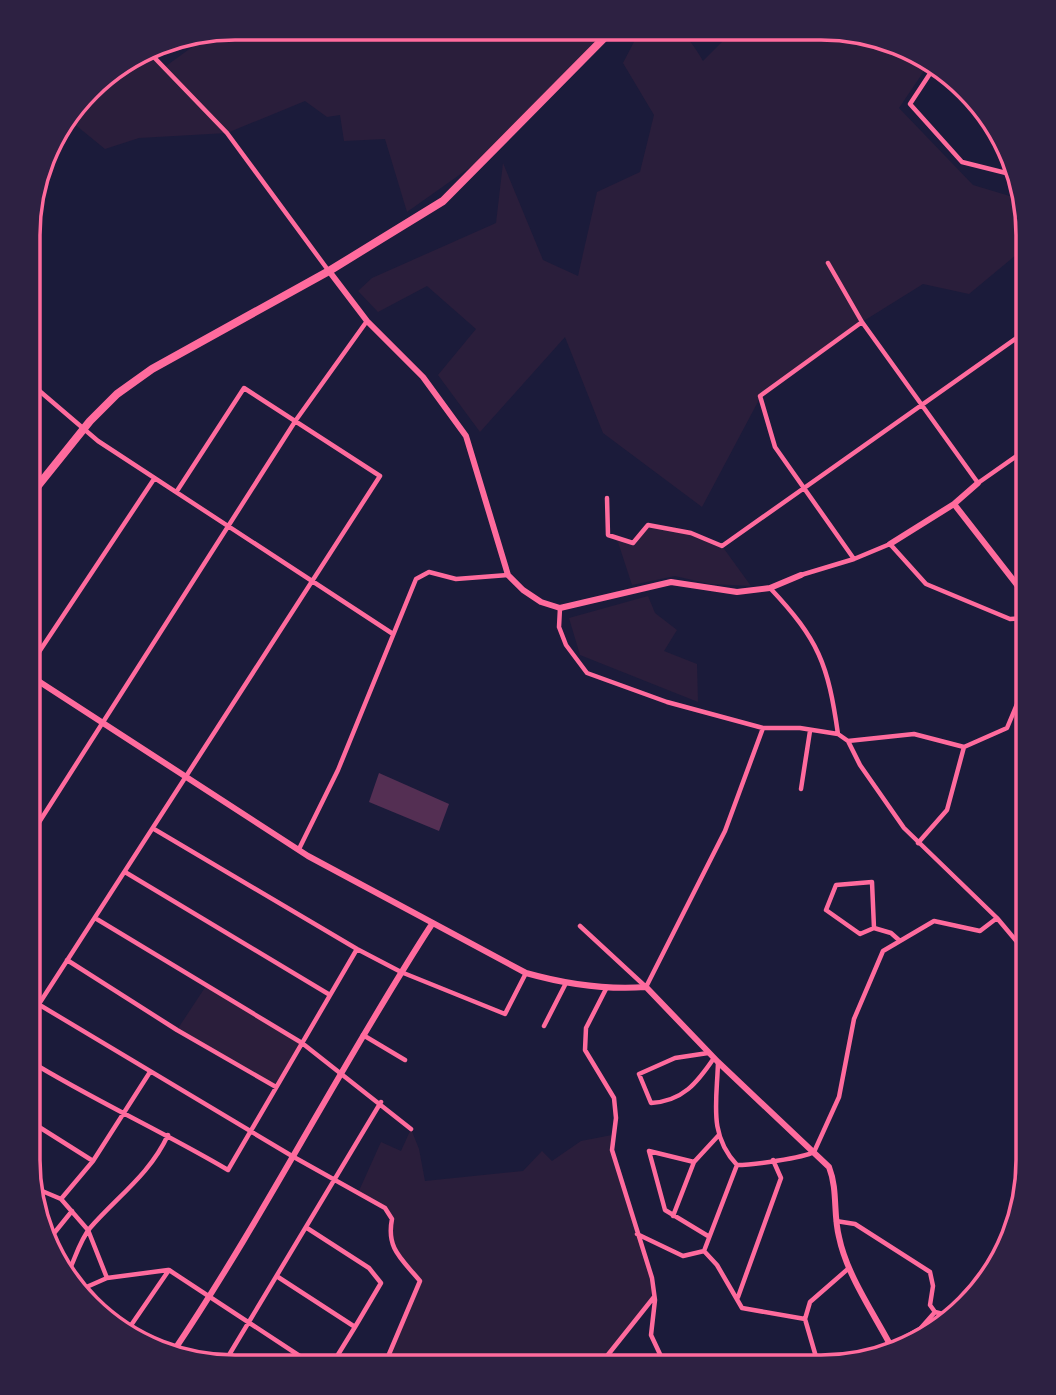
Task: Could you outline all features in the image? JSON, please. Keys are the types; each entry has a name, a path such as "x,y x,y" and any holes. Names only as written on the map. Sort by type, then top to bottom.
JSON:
{"main road":[{"path":"40,484 117,394 152,369 329,271 443,201 602,40"}],"street":[{"path":"155,58 227,133 367,321 423,377 466,436 508,575 532,596 560,608 671,582 737,592 770,588 890,544 954,504 1016,457"},
{"path":"930,74 910,104 962,162 1005,172"},
{"path":"828,263 862,322 978,483"},
{"path":"40,821 296,420 367,321"},
{"path":"854,559 775,447 760,397 862,322"},
{"path":"607,498 608,535 633,543 648,525 691,533 722,545 1016,338"},
{"path":"40,1001 154,829 380,476 244,388 177,491"},
{"path":"40,391 84,431 393,634"},
{"path":"40,650 154,479"},
{"path":"954,504 1016,583"},
{"path":"890,544 926,584 998,614 1016,618"},
{"path":"299,849 338,770 416,579 429,572 456,579 508,575"},
{"path":"770,588 791,610 821,654 832,689 838,734"},
{"path":"560,608 559,627 566,646 587,673 667,702 763,728 838,734 848,741 860,765 918,843 997,918 1015,940"},
{"path":"40,682 299,849 526,973 566,983 646,987"},
{"path":"848,741 914,734 964,747 1007,728 1015,708"},
{"path":"646,987 725,831 763,728"},
{"path":"801,789 810,731"},
{"path":"918,843 947,810 964,747"},
{"path":"154,829 357,950 401,972 505,1014 526,973"},
{"path":"125,872 330,995"},
{"path":"874,928 873,882 836,885 826,911 860,934 874,928 891,933 900,941"},
{"path":"95,918 302,1043 411,1129"},
{"path":"714,1058 718,1136 725,1151 737,1165 759,1165 773,1160 807,1156 814,1152 839,1097 854,1019 883,951 934,920 980,931 997,918"},
{"path":"177,1345 210,1297 340,1073 432,924"},
{"path":"580,926 829,1167 835,1180 836,1221 843,1253 889,1342"},
{"path":"40,1067 228,1170 357,950"},
{"path":"67,960 177,1030 276,1087"},
{"path":"544,1026 566,983"},
{"path":"607,986 586,1028 585,1050 614,1098 616,1118 612,1150 652,1278 654,1297 651,1335 660,1355"},
{"path":"40,1005 250,1132 386,1208 392,1219 389,1236 392,1245 420,1281 389,1355"},
{"path":"363,1035 405,1060"},
{"path":"675,1058 714,1058 696,1084 684,1094 668,1102 651,1103 639,1074 675,1058"},
{"path":"61,1199 93,1161 150,1072"},
{"path":"230,1355 380,1102"},
{"path":"40,1128 93,1161"},
{"path":"72,1265 88,1230 145,1174 157,1158 168,1135"},
{"path":"673,1216 694,1162 718,1136"},
{"path":"694,1162 649,1151 665,1210 708,1236"},
{"path":"738,1297 782,1178 773,1160"},
{"path":"704,1251 737,1165"},
{"path":"43,1192 61,1199 88,1230 107,1278"},
{"path":"55,1233 72,1211"},
{"path":"836,1221 856,1224 930,1272 933,1286 930,1305 935,1312 940,1313"},
{"path":"307,1228 369,1268 381,1283 338,1355"},
{"path":"637,1234 683,1256 704,1251"},
{"path":"704,1251 717,1265 742,1308 805,1319"},
{"path":"816,1355 805,1319 810,1303 850,1267"},
{"path":"132,1324 169,1270"},
{"path":"88,1286 107,1278 169,1270 297,1355"},
{"path":"278,1277 355,1327"},
{"path":"608,1355 654,1297"},
{"path":"923,1325 935,1312"}],"shaded area":[{"path":"596,40 496,149 407,212 385,139 344,141 340,115 327,117 305,101 227,133 139,138 105,149 75,125 107,89 127,73 157,57 166,66 196,44 223,41"},
{"path":"635,40 689,40 703,61 724,40 846,42 895,55 924,71 899,108 973,185 1011,196 1014,210 1016,255 969,294 923,284 862,322 761,396 702,507 603,433 565,337 480,432 438,375 476,329 427,286 378,312 358,291 372,278 496,223 503,163 543,260 578,276 597,192 640,172 654,115 623,63"},
{"path":"648,525 692,534 722,546 751,586 710,584 675,576 632,585 618,542 608,535 633,543"},
{"path":"648,596 655,613 677,630 664,651 697,664 698,702 580,655 569,618"},
{"path":"206,986 302,1043 276,1087 177,1030"},
{"path":"411,1129 419,1149 425,1181 523,1171 542,1151 552,1161 581,1141 612,1135 612,1150 652,1278 654,1297 608,1355 389,1355 420,1281 397,1253 391,1238 392,1219 386,1208 358,1193 381,1142 401,1151"}],"building":[{"path":"379,773 449,804 439,831 369,802"}]}
